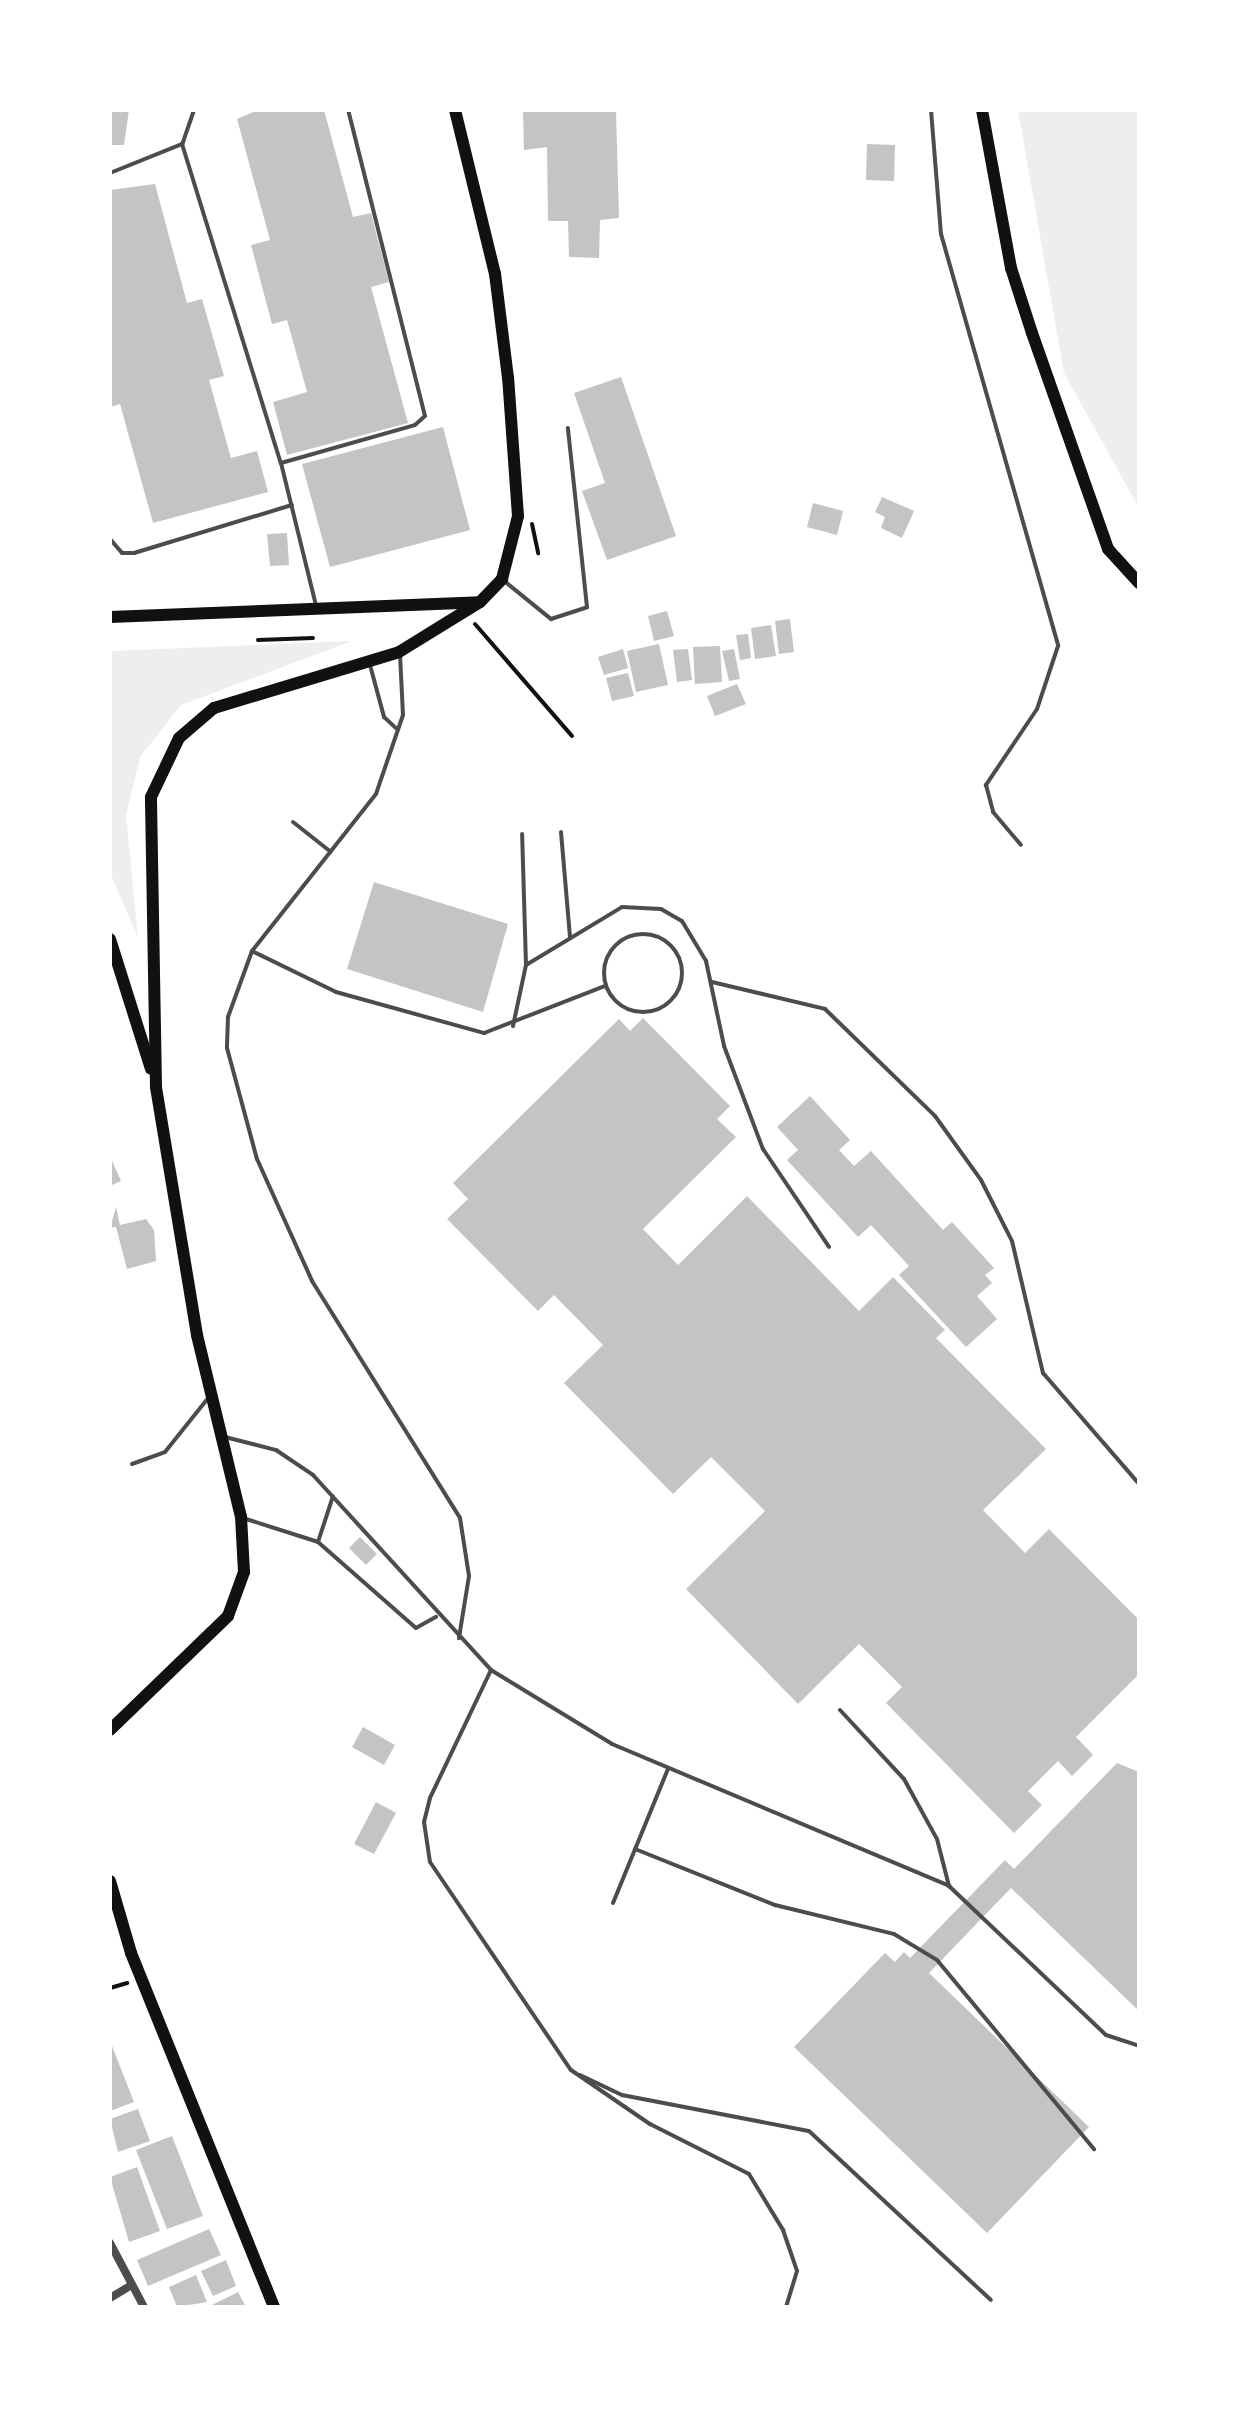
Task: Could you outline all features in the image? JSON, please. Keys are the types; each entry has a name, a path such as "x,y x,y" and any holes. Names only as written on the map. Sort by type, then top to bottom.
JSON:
{"main road":[{"path":"156,1087 147,826 163,762 214,708 399,652 465,613 502,579 518,516 508,378 495,274 455,110"},
{"path":"982,110 1011,268 1042,363 1108,549 1139,583"},
{"path":"110,617 480,602"},
{"path":"110,939 156,1087 211,1394 225,1436 241,1517 244,1572 228,1616 110,1730"},
{"path":"110,1881 136,1966 274,2307"}],"street":[{"path":"110,2243 130,2286 144,2307"},
{"path":"110,2298 130,2286"}],"lane":[{"path":"194,110 182,144 281,463 317,611"},
{"path":"281,463 415,425 425,416 348,110"},
{"path":"931,110 941,234 1058,646 1037,709 986,785 993,812 1021,845"},
{"path":"110,173 182,144"},
{"path":"502,579 551,619 587,607 568,428"},
{"path":"110,539 122,553 134,553 292,505"},
{"path":"399,652 403,715 396,728 376,794 252,951 228,1017 232,1080 257,1159 312,1281 460,1518 469,1576 459,1638"},
{"path":"369,661 384,717 396,728"},
{"path":"293,822 331,852"},
{"path":"561,832 570,937"},
{"path":"513,1027 526,965 522,834"},
{"path":"526,965 622,907 661,909 694,937 712,982 724,1046 763,1149 829,1247"},
{"path":"651,933 681,960 678,990 656,1011 635,1012 605,986 603,965 627,937 651,933"},
{"path":"252,951 336,992 443,1027 484,1033 513,1027 605,986"},
{"path":"712,982 825,1009 935,1116 981,1180 1012,1241 1043,1373 1139,1484"},
{"path":"132,1464 165,1452 211,1394"},
{"path":"225,1436 276,1450 333,1494 436,1617 491,1670 668,1769 949,1886 1106,2035 1139,2046"},
{"path":"318,1542 333,1494"},
{"path":"241,1517 318,1542 410,1625 421,1629 436,1617"},
{"path":"491,1670 439,1772 424,1841 452,1897 571,2070 650,2124 749,2174 783,2230 797,2271 786,2307"},
{"path":"840,1710 904,1779 937,1839 949,1886"},
{"path":"613,1903 668,1769"},
{"path":"635,1849 775,1905 894,1934 937,1960 1094,2149"},
{"path":"571,2070 622,2095 809,2131 991,2300"}],"path":[{"path":"533,525 538,553"},
{"path":"465,613 572,736"},
{"path":"258,640 313,638"},
{"path":"110,1988 133,1981"}],"shaded area":[{"path":"1018,110 1139,110 1139,508 1064,373"},
{"path":"352,641 181,705 140,757 126,816 138,937 110,873 110,651"}],"building":[{"path":"110,110 129,110 124,145 110,145"},
{"path":"258,110 324,110 353,217 371,213 389,282 371,287 408,423 287,455 273,402 307,392 287,320 272,324 251,245 270,240 237,119"},
{"path":"523,110 616,110 619,218 600,220 599,258 569,257 568,221 548,221 547,147 524,150"},
{"path":"867,144 895,145 894,181 866,180"},
{"path":"155,184 187,303 202,299 224,376 209,380 231,458 257,451 268,492 153,523 120,404 110,407 110,190"},
{"path":"621,377 676,536 607,560 582,491 605,483 574,393"},
{"path":"443,427 470,530 330,567 302,464"},
{"path":"882,497 914,511 902,538 881,528 885,517 875,512"},
{"path":"813,503 843,511 837,535 807,527"},
{"path":"287,533 289,565 270,566 267,534"},
{"path":"667,611 674,636 654,641 648,616"},
{"path":"790,619 794,652 779,654 775,621"},
{"path":"771,625 776,656 755,659 751,628"},
{"path":"748,634 751,658 740,660 736,635"},
{"path":"659,644 668,685 636,692 627,651"},
{"path":"720,646 722,682 695,684 693,647"},
{"path":"623,649 628,668 604,675 598,657"},
{"path":"688,649 692,680 677,682 673,650"},
{"path":"734,649 740,679 729,681 722,651"},
{"path":"628,673 634,696 612,701 606,678"},
{"path":"737,684 746,704 715,716 707,696"},
{"path":"374,882 508,924 483,1012 347,969"},
{"path":"643,1018 730,1106 717,1119 736,1137 643,1229 678,1265 747,1196 859,1311 893,1277 945,1330 936,1338 1046,1449 983,1510 1025,1553 1049,1529 1139,1620 1139,1674 1076,1737 1093,1755 1072,1776 1058,1761 1028,1791 1042,1805 1014,1833 886,1703 902,1687 859,1644 798,1704 686,1589 765,1511 711,1457 673,1494 564,1383 603,1345 554,1295 538,1311 447,1219 468,1199 453,1183 619,1019 630,1031"},
{"path":"810,1096 850,1140 839,1150 854,1166 871,1151 943,1230 952,1222 994,1268 985,1275 992,1283 977,1296 997,1319 966,1347 899,1275 909,1266 871,1225 858,1237 787,1160 798,1150 777,1127"},
{"path":"110,1156 121,1181 110,1186"},
{"path":"116,1207 120,1225 146,1219 154,1230 156,1261 127,1269 116,1227 110,1228"},
{"path":"360,1537 377,1554 366,1565 349,1548"},
{"path":"363,1727 395,1745 384,1765 352,1747"},
{"path":"1117,1763 1139,1772 1139,2011 1011,1888 929,1973 1089,2127 987,2233 794,2047 885,1953 895,1962 904,1952 910,1958 1005,1860 1014,1869"},
{"path":"376,1802 396,1813 374,1854 354,1844"},
{"path":"110,2047 134,2102 110,2111"},
{"path":"138,2109 150,2141 118,2152 110,2119"},
{"path":"172,2136 203,2216 167,2229 136,2150"},
{"path":"137,2167 160,2231 129,2242 110,2177"},
{"path":"209,2229 221,2255 148,2286 137,2260"},
{"path":"226,2260 236,2286 213,2296 201,2271"},
{"path":"196,2275 207,2302 177,2307 169,2287"},
{"path":"238,2292 246,2307 208,2307"}]}
